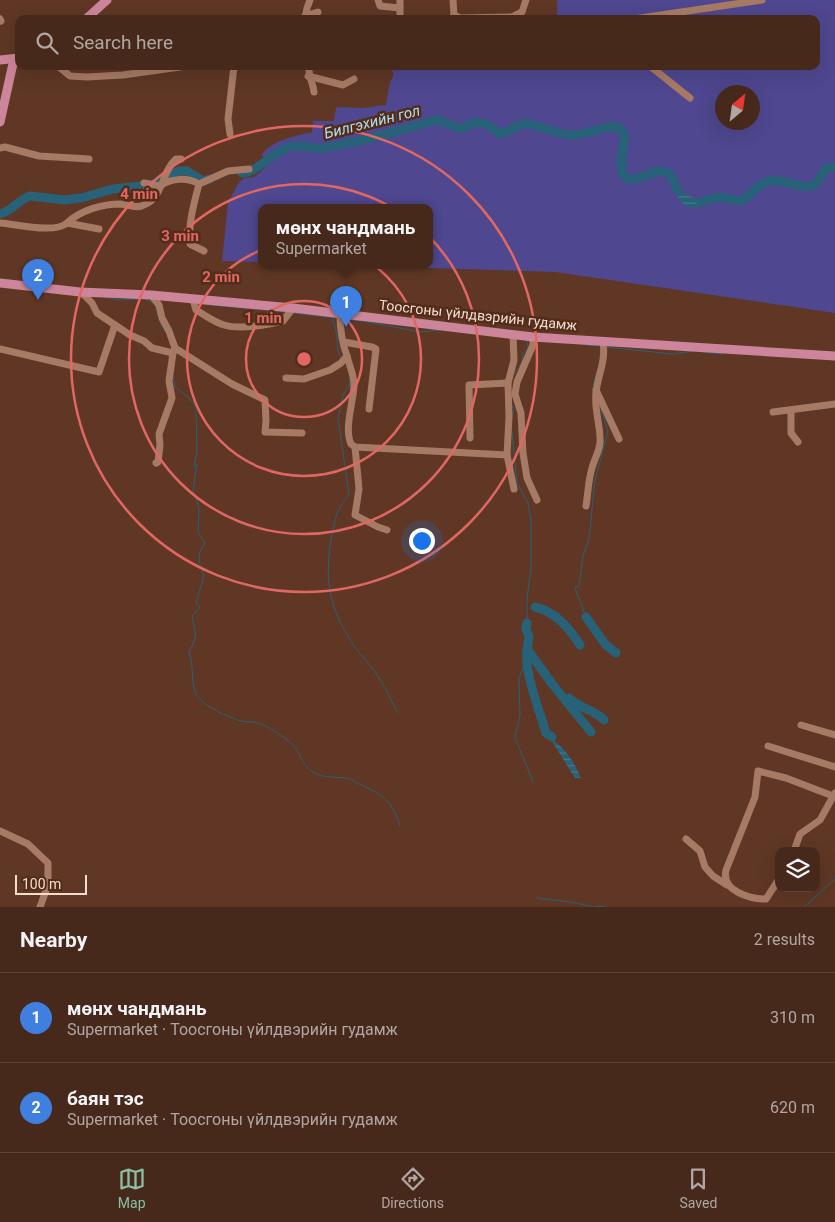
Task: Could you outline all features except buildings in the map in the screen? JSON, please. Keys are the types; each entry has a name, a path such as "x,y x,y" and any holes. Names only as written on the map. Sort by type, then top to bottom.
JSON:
{"main road":[{"path":"90,15 107,0"},
{"path":"0,60 15,58"},
{"path":"0,119 15,65"},
{"name":"Тоосгоны үйлдвэрийн гудамж","path":"0,282 80,292 151,295 293,308 533,337 835,356"}],"street":[{"path":"305,15 310,0"},
{"path":"378,0 380,6 400,8"},
{"path":"400,0 400,15"},
{"path":"452,0 453,15"},
{"path":"516,15 522,12 526,0"},
{"path":"661,15 762,0"},
{"path":"312,15 318,12"},
{"path":"63,70 70,76 87,77 123,75 159,70"},
{"path":"230,134 228,119 234,70"},
{"path":"309,70 308,76 314,84 314,92"},
{"path":"655,70 690,98"},
{"path":"308,76 343,85 354,79"},
{"path":"0,148 5,147 39,156 89,159"},
{"path":"0,223 53,228 64,226 78,215 90,209 121,204 143,206 153,200 159,192 170,164 176,159 181,159"},
{"path":"199,184 228,171 249,169"},
{"path":"144,183 191,179 199,184"},
{"path":"199,184 189,235 190,244 204,251"},
{"path":"67,223 99,229"},
{"path":"80,292 92,303 97,313 130,335 144,341 152,348 174,350 192,357 232,384 265,400 266,421 264,432 302,433"},
{"path":"151,295 159,305 162,318 170,331 174,350 169,381 172,398 159,434 160,444 158,462 156,464"},
{"path":"193,299 196,310 227,326 261,326 283,322 293,308"},
{"path":"340,314 347,356 353,371 354,388 350,410 349,441 355,447 359,488 356,515 387,530"},
{"path":"0,348 99,372 115,325"},
{"path":"513,335 514,360 508,383 507,455 514,490"},
{"path":"533,337 533,345 517,382 515,394 521,413 523,453 527,478 537,500"},
{"path":"586,506 591,470 600,445 600,430 595,410 596,390 599,375 604,364 605,350 603,341"},
{"path":"344,342 376,349 370,388 370,409"},
{"path":"286,378 304,379 330,370 341,363 347,356"},
{"path":"470,438 469,385 508,383"},
{"path":"596,390 619,439"},
{"path":"773,412 835,404"},
{"path":"791,411 791,433 798,442"},
{"path":"355,447 507,455"},
{"path":"801,725 835,735"},
{"path":"768,746 835,767"},
{"path":"727,885 725,873 754,797 758,770 834,794 820,820 800,834 795,847"},
{"path":"0,831 28,844 48,863 48,885 40,907"},
{"path":"686,839 701,852 705,867 713,876 750,897 766,899"},
{"path":"762,907 775,885"}],"shaded area":[{"path":"557,0 835,0 835,313 555,272 433,268 433,204 258,204 258,262 222,261 228,203 239,182 245,178 254,177 266,167 262,154 278,142 312,132 313,121 334,121 336,107 363,108 386,105 390,82 394,75 392,70 820,70 820,15 557,15"}],"water":[{"path":"672,180 679,189 694,198 710,199 696,208 685,205 679,199"},
{"path":"553,740 570,757 581,778 575,778 553,743"}],"waterway":[{"name":"Билгэхийн гол","path":"242,173 255,169 280,151 293,146 312,148 337,146 436,120 460,128 476,122 487,125 500,134 525,124 536,125 571,135 614,126 619,128 625,136 621,160 623,160 621,166 624,175 629,179 635,179 657,172 664,172 670,175 677,190"},
{"name":"Билгэхийн гол","path":"701,202 719,197 741,201 761,184 774,180 799,186 810,186 817,182 826,168 835,167"},
{"name":"Билгэхийн гол","path":"0,214 30,196 65,200 81,198 113,189 150,185 179,171 187,171 203,181 210,179"},
{"path":"105,297 119,300 140,299"},
{"path":"145,299 155,304 158,316"},
{"path":"211,305 287,312"},
{"path":"293,313 337,318"},
{"path":"332,318 337,334 338,352 342,359"},
{"path":"343,319 420,332 440,330"},
{"path":"159,320 164,330"},
{"path":"527,339 528,348"},
{"path":"586,345 602,346"},
{"path":"605,347 673,354 693,351"},
{"path":"514,374 522,362 523,353 527,350"},
{"path":"702,352 722,354"},
{"path":"593,386 597,371"},
{"path":"173,376 175,387 187,396 196,407 197,452 194,467 197,464 193,490 199,508 198,532 205,543 199,553 200,565 204,575 196,603 200,607 192,616 196,636 189,653 195,692 201,701 218,712 241,721 259,723 283,737 297,750 305,765 313,772 349,779 380,795 386,799 394,810 400,826"},
{"path":"350,379 349,386 343,395 338,418 349,495 338,511 335,521 329,555 329,583 334,608 339,620 357,650 384,685 398,713"},
{"path":"512,406 514,407 512,418"},
{"path":"586,617 575,588 579,586 583,556 589,539 595,480 608,431 600,406"},
{"path":"512,432 517,483 528,503 531,521 531,568 527,598 527,623"},
{"path":"535,607 543,609 556,617 580,645"},
{"path":"586,617 605,644 616,653"},
{"path":"527,623 526,629 529,637 527,649 591,732"},
{"path":"527,649 527,668 533,691 546,733 552,737"},
{"path":"527,657 519,678 520,716 515,737 533,782"},
{"path":"569,698 604,720"},
{"path":"804,907 835,879"},
{"path":"537,898 571,902 592,907"},
{"path":"593,907 605,907"}],"place":[{"name":"баян тэс","path":"38,300"},
{"name":"мөнх чандмань","path":"346,327"}]}
